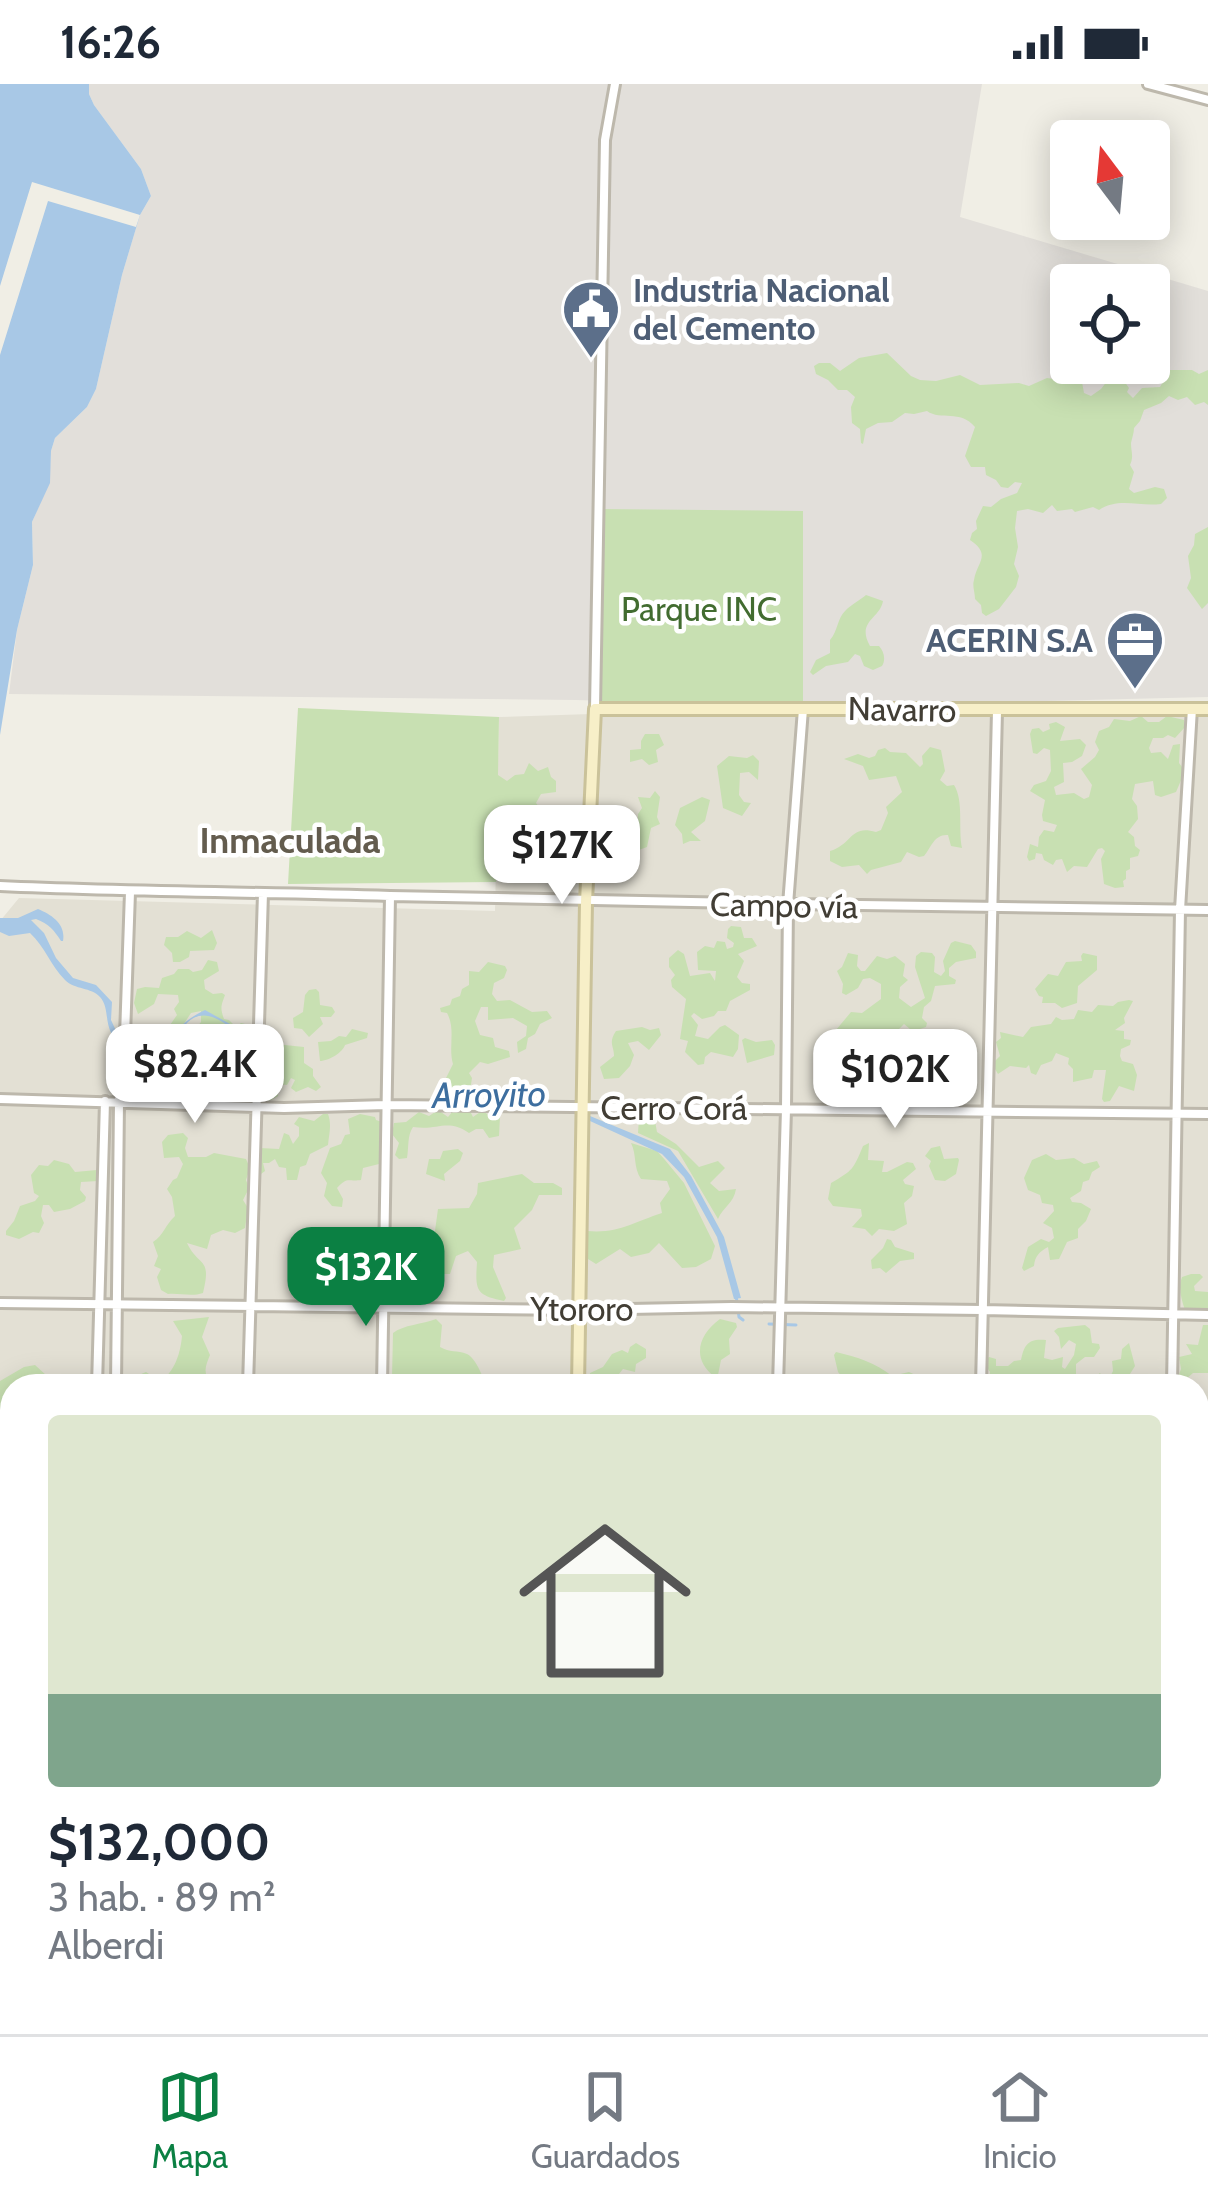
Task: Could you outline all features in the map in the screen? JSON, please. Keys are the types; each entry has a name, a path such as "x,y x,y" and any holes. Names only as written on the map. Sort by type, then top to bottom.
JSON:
{"street":[{"path":"578,1374 605,140 615,84"},
{"path":"1148,84 1208,100"},
{"path":"778,1374 788,904 803,707"},
{"path":"1172,1374 1180,910 1192,708"},
{"name":"Navarro","path":"596,709 1208,709"},
{"path":"981,1374 998,711"},
{"name":"Campo vía","path":"0,886 586,902 1208,910"},
{"path":"116,1374 119,1102 130,892"},
{"path":"248,1374 263,893"},
{"path":"382,1374 390,896"},
{"path":"0,1099 258,1106"},
{"path":"98,1374 105,1101"},
{"name":"Cerro Corá","path":"258,1106 386,1105 583,1114 786,1108 1208,1114"},
{"name":"Ytororo","path":"0,1303 1208,1316"}],"shaded area":[{"path":"89,84 982,84 960,217 1118,264 1050,264 1050,384 1170,384 1170,280 1208,291 1208,697 803,707 9,694 17,630 33,565 32,522 49,483 51,451 55,438 87,407 96,389 122,275 140,215 151,196 141,169 94,105"},
{"path":"803,707 1208,712 1208,1374 0,1374 0,921 19,898 495,911 499,717"}],"green space":[{"path":"887,353 920,380 960,375 980,385 1029,386 1047,378 1050,384 1082,384 1084,393 1091,396 1105,384 1126,384 1133,398 1142,388 1170,384 1170,370 1199,374 1208,370 1208,405 1169,396 1144,410 1134,428 1129,489 1134,493 1164,489 1167,498 1161,504 1122,503 1075,512 1057,511 1052,505 1043,513 1017,511 1016,587 999,609 986,616 973,587 982,555 970,540 983,506 991,507 1017,493 1022,483 1001,487 986,475 985,467 971,467 965,456 975,427 957,417 927,411 905,413 866,429 861,443 860,429 852,423 855,397 816,374 814,366 830,363 840,371 859,358"},
{"name":"Parque INC","path":"597,509 803,511 803,707 595,709"},
{"path":"1208,527 1208,603 1202,609 1187,588 1191,578 1188,556 1195,534"},
{"path":"866,595 883,601 866,631 870,646 882,650 882,666 873,670 864,666 855,654 848,662 826,666 813,675 816,660 830,653 830,640 843,613"},
{"path":"298,708 499,717 498,775 507,781 524,774 529,763 538,771 548,767 556,781 556,792 541,794 536,803 546,816 534,834 529,861 514,868 509,861 497,859 496,882 288,884"},
{"path":"1141,716 1148,722 1167,716 1184,720 1185,727 1175,738 1153,738 1149,748 1168,759 1173,745 1180,744 1179,763 1185,771 1176,792 1161,797 1155,795 1153,781 1135,784 1132,799 1138,819 1128,832 1140,850 1130,858 1124,887 1104,884 1102,848 1087,867 1074,866 1067,872 1062,859 1053,865 1036,853 1029,861 1030,844 1038,847 1044,830 1054,832 1057,825 1043,821 1045,800 1030,791 1046,781 1051,771 1050,750 1033,753 1032,729 1043,732 1056,722 1065,727 1060,741 1080,739 1086,745 1082,756 1063,763 1064,782 1054,787 1056,795 1074,793 1084,799 1092,785 1081,769 1099,750 1095,742 1099,731 1114,719 1130,721"},
{"path":"645,734 659,734 664,745 656,750 658,762 630,762 630,750 641,749"},
{"path":"930,747 941,750 945,771 940,780 957,791 962,848 951,846 948,835 943,835 924,856 907,852 901,862 867,874 859,865 842,867 830,861 830,851 856,833 881,830 886,807 902,792 896,776 869,780 863,766 844,759 858,754 869,758 885,748 906,753 920,767"},
{"path":"753,755 759,761 758,780 749,772 740,773 739,795 751,803 742,816 723,808 717,766 729,756"},
{"path":"655,791 660,797 660,824 651,828 647,847 636,851 642,808 638,797 650,798"},
{"path":"702,797 710,800 705,821 691,832 701,841 683,844 675,825 680,808"},
{"path":"731,926 741,927 744,938 752,938 757,946 738,954 744,961 737,977 750,984 750,990 730,1001 726,1011 702,1019 694,1013 691,1016 698,1025 695,1036 708,1039 725,1025 739,1035 738,1049 733,1057 711,1052 698,1065 685,1052 688,1041 680,1039 686,999 672,987 675,975 669,958 678,950 684,954 690,976 710,973 715,981 716,971 698,970 697,952 705,946 714,948 717,941 725,942 727,949 733,947 727,938"},
{"path":"212,930 217,943 214,950 190,951 189,957 173,962 164,945 166,937 187,931 201,938"},
{"path":"955,941 971,945 976,958 949,968 955,984 935,986 924,1007 926,1027 917,1035 904,1024 893,1035 895,1054 879,1063 877,1057 886,1046 876,1040 873,1054 856,1060 855,1071 843,1076 845,1043 836,1030 851,1012 862,1013 881,999 881,984 870,978 846,995 842,993 837,971 848,953 858,955 861,971 877,956 895,956 905,964 903,976 908,980 900,987 899,998 911,1007 925,998 916,956 932,953 934,972 941,976 943,961"},
{"path":"1083,953 1097,956 1097,970 1078,986 1077,1003 1062,1008 1042,1003 1035,989 1048,974 1058,976 1066,962 1082,961"},
{"path":"208,960 217,962 219,971 204,980 205,989 225,995 224,1019 236,1027 241,1023 253,1026 254,1034 248,1039 254,1049 249,1055 253,1078 245,1089 241,1073 232,1071 228,1090 219,1099 200,1101 201,1086 209,1084 211,1091 221,1087 222,1052 219,1047 210,1048 205,1035 189,1037 201,1022 201,1011 191,1013 172,1037 168,1035 177,1015 178,995 158,994 154,1004 138,1014 134,1003 137,989 159,988 162,978 178,969 202,970"},
{"path":"488,962 507,970 494,983 492,994 497,1001 510,1000 532,1012 547,1011 552,1018 540,1024 528,1038 526,1049 518,1053 517,1042 526,1036 527,1026 513,1018 488,1020 488,1007 481,1007 475,1021 480,1035 493,1038 495,1047 509,1051 510,1057 480,1062 469,1073 469,1097 444,1101 445,1080 453,1064 452,1032 447,1013 440,1008 450,1005 469,985 469,971 479,972"},
{"path":"316,989 320,1005 335,1012 320,1017 323,1024 309,1037 294,1028 293,1018 303,1012 305,995"},
{"path":"1133,1001 1125,1023 1115,1030 1124,1031 1124,1039 1131,1040 1120,1056 1133,1064 1134,1091 1119,1086 1110,1101 1104,1102 1106,1070 1094,1070 1092,1078 1073,1082 1069,1058 1056,1053 1036,1075 1029,1065 1010,1066 998,1074 992,1064 1000,1056 996,1042 1000,1032 1023,1037 1031,1027 1051,1024 1056,1017 1074,1019 1078,1010 1092,1012 1098,1005"},
{"path":"659,1028 661,1035 649,1050 638,1041 628,1043 634,1055 630,1066 619,1078 604,1079 600,1067 614,1056 616,1031"},
{"path":"352,1029 368,1033 367,1038 320,1061 318,1042 346,1037"},
{"path":"745,1038 772,1040 774,1055 747,1063"},
{"path":"271,1039 275,1044 304,1047 304,1063 313,1069 321,1087 296,1092 291,1078 287,1085 278,1084 278,1096 269,1101 261,1097 262,1044"},
{"path":"930,1047 938,1049 935,1059 951,1058 951,1082 958,1085 961,1098 956,1102 941,1103 931,1094 938,1083 934,1070 917,1066 920,1055"},
{"path":"143,1057 153,1060 152,1071 138,1078 139,1098 127,1100 123,1086 128,1067"},
{"path":"469,1109 473,1117 483,1110 500,1117 499,1136 489,1138 483,1129 469,1133 448,1126 413,1127 407,1158 395,1155 399,1143 392,1134 394,1123 406,1122 419,1112 429,1116 438,1110 448,1117 453,1111"},
{"path":"328,1114 330,1122 328,1145 310,1154 297,1180 287,1180 286,1168 279,1167 275,1159 263,1163 261,1174 260,1148 279,1149 284,1133 293,1144 299,1136 294,1124 299,1117 314,1121"},
{"path":"360,1114 382,1122 383,1163 363,1168 361,1180 341,1184 337,1188 342,1207 332,1206 324,1196 327,1183 321,1173 330,1148 350,1134 348,1119"},
{"path":"639,1118 655,1121 657,1132 699,1167 718,1161 725,1168 710,1183 719,1191 736,1189 718,1219 678,1151 638,1133"},
{"path":"183,1133 188,1138 188,1157 214,1153 246,1159 250,1168 243,1200 248,1208 245,1228 211,1235 207,1249 187,1243 206,1273 203,1293 195,1295 161,1290 157,1277 161,1269 154,1266 158,1256 153,1242 175,1216 167,1189 183,1164 179,1157 164,1158 162,1142 168,1135"},
{"path":"631,1143 657,1151 684,1183 715,1246 711,1259 682,1268 659,1243 649,1253 631,1257 620,1249 596,1264 588,1259 584,1249 587,1231 617,1229 662,1213 660,1203 670,1189 667,1181 641,1179"},
{"path":"869,1143 868,1160 884,1161 882,1172 907,1162 916,1169 903,1180 914,1186 904,1203 907,1224 894,1231 879,1229 872,1236 852,1227 862,1216 861,1209 833,1206 828,1199 831,1183 852,1169"},
{"path":"940,1146 944,1159 959,1160 956,1174 945,1181 935,1180 931,1161 925,1156"},
{"path":"458,1149 463,1153 460,1161 444,1174 445,1181 426,1174 429,1159"},
{"path":"1046,1154 1084,1164 1097,1161 1100,1167 1070,1198 1091,1209 1078,1229 1078,1238 1067,1242 1059,1259 1050,1260 1048,1247 1024,1271 1028,1247 1054,1238 1052,1228 1043,1223 1054,1211 1053,1205 1042,1203 1040,1195 1028,1190 1024,1178 1032,1160"},
{"path":"54,1160 69,1164 75,1172 97,1170 101,1178 81,1182 85,1201 70,1209 54,1212 43,1205 39,1233 19,1239 6,1235 20,1206 39,1196 34,1193 31,1175 39,1165 48,1166"},
{"path":"522,1174 534,1183 553,1183 562,1188 562,1195 539,1195 514,1228 521,1249 494,1255 504,1301 479,1290 477,1262 468,1251 456,1256 450,1274 436,1274 438,1261 425,1254 423,1247 434,1238 438,1209 469,1208 478,1183"},
{"path":"349,1228 357,1233 355,1246 375,1258 375,1269 329,1261 327,1252"},
{"path":"887,1239 914,1253 914,1259 900,1261 886,1273 872,1269 871,1260"},
{"path":"400,1242 400,1300 389,1284 390,1249"},
{"path":"1182,1277 1203,1277 1195,1291 1208,1292 1208,1308 1202,1313 1185,1310 1182,1301"},
{"path":"209,1317 202,1337 210,1355 206,1374 168,1374 182,1336 173,1321"},
{"path":"436,1319 442,1325 440,1347 471,1357 482,1374 392,1374 393,1333"},
{"path":"720,1319 736,1323 729,1339 730,1354 721,1360 718,1374 707,1370 700,1355 707,1332"},
{"path":"1085,1325 1092,1343 1099,1344 1094,1357 1076,1364 1076,1374 990,1374 984,1363 989,1357 996,1359 996,1366 1008,1366 1021,1360 1025,1347 1035,1340 1046,1340 1044,1358 1063,1357 1065,1369 1076,1344 1069,1340 1061,1349 1054,1331"},
{"path":"1203,1325 1208,1325 1208,1373 1179,1374 1179,1357 1192,1354 1186,1344 1198,1345"},
{"path":"636,1343 646,1349 646,1358 636,1364 635,1372 590,1374 603,1367 612,1354 628,1353"},
{"path":"1129,1343 1135,1366 1130,1374 1112,1374 1112,1361 1121,1359"},
{"path":"834,1355 866,1361 889,1374 840,1374"},
{"path":"35,1365 45,1374 12,1374"}],"water":[{"path":"0,84 89,84 94,105 141,169 151,196 140,215 122,275 96,389 87,407 55,438 51,451 50,483 32,522 33,565 0,735"},
{"path":"38,909 53,917 62,930 61,941 48,925 31,920 44,933 56,958 73,978 96,985 112,1002 111,1020 118,1042 100,997 65,980 30,933 9,936 0,932 0,918 18,918"},
{"path":"205,1010 239,1029 254,1070 243,1057 239,1035 208,1016 195,1017 170,1043 131,1043 131,1039 166,1038 194,1016"},
{"path":"590,1116 670,1149 691,1176 724,1237 741,1298 734,1299 717,1237 684,1177 662,1154 590,1121"}],"pier":[{"path":"32,182 140,215 136,227 48,201 0,355 0,286"}],"waterway":[{"name":"Arroyito","path":"736,1295 743,1320"},
{"name":"Arroyito","path":"769,1324 796,1325"}],"place":[{"name":"Industria Nacional del Cemento","path":"591,360"},
{"name":"ACERIN S.A","path":"1135,691"}],"district":[{"name":"Inmaculada","path":"290,840"}]}
